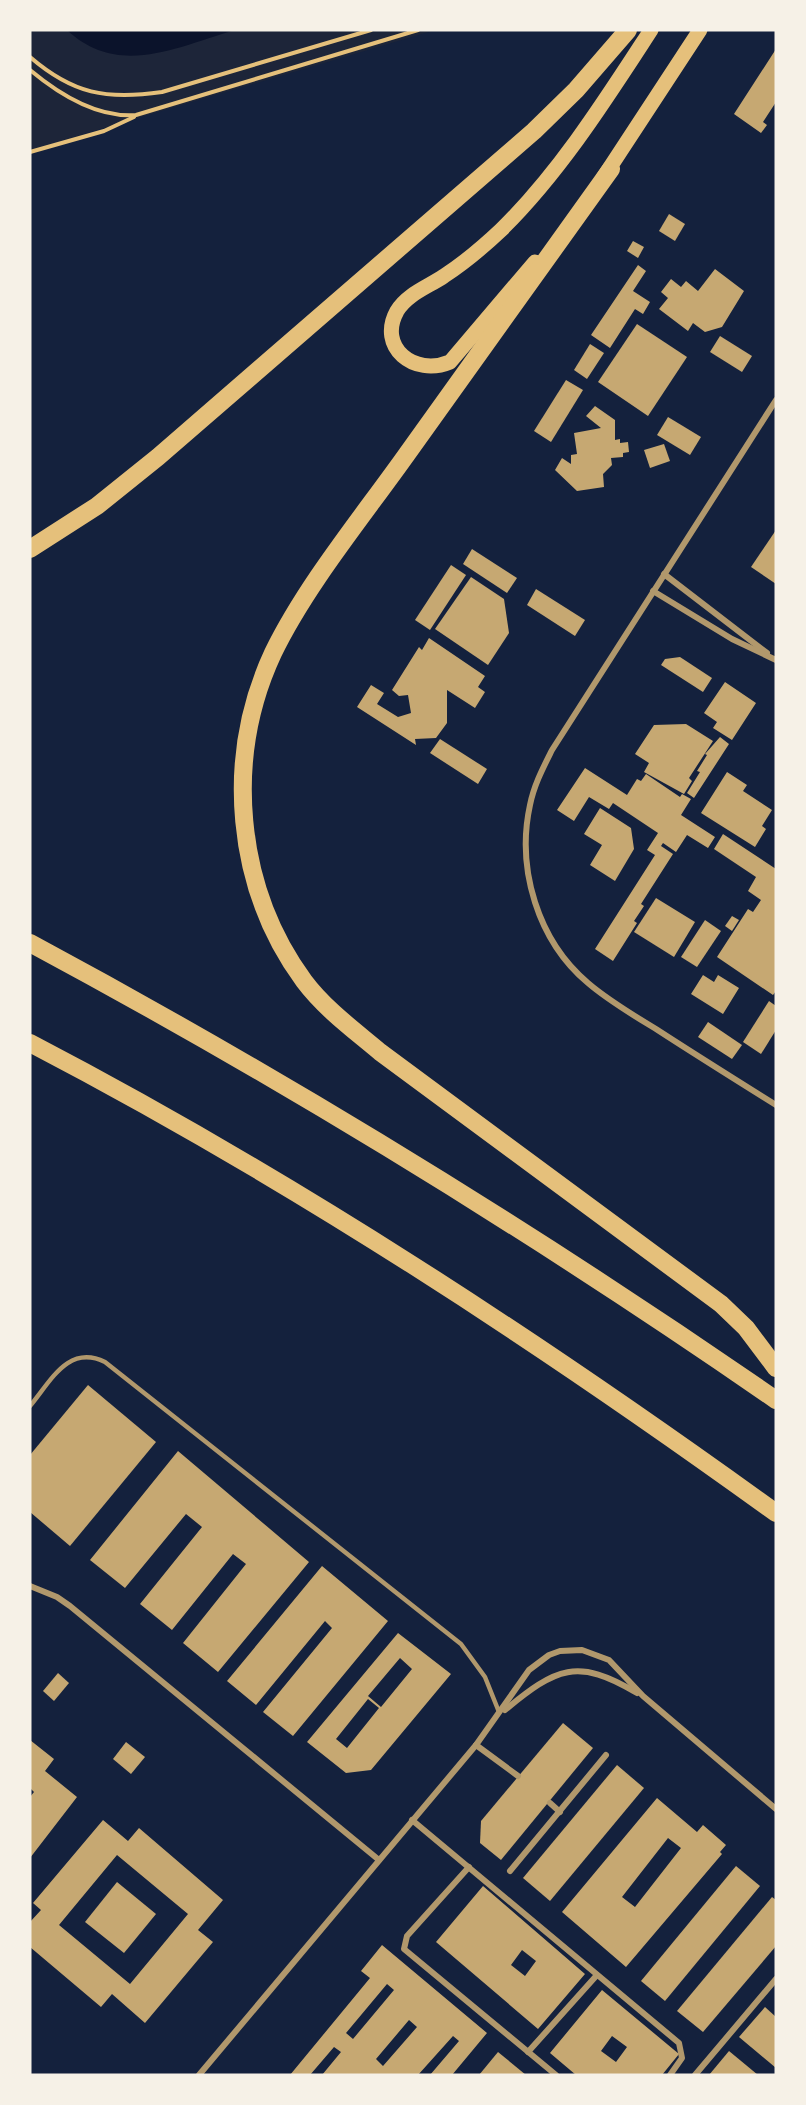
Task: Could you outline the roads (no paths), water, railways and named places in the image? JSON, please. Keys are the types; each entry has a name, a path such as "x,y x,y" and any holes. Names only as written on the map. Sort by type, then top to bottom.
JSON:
{"highway":[{"path":"30,549 97,506 220,403 534,131 576,90 628,30"},
{"path":"611,169 330,563 274,653 256,699 245,747 242,797 247,846 259,894 279,940 305,982 336,1015 380,1052 721,1304 746,1328 776,1368"},
{"path":"30,943 153,1010 319,1106 564,1256 776,1400"},
{"path":"30,1043 186,1129 431,1277 574,1371 776,1514"}],"main road":[{"path":"651,30 566,153 523,207 472,255 404,302 396,314 392,327 394,341 400,353 411,363 424,368 437,368 450,362 611,169 700,30"}],"street":[{"path":"776,400 552,750 538,776 527,824 526,863 532,897 545,929 564,958 587,983 776,1106"},
{"path":"664,574 739,629 774,659"},
{"path":"653,591 732,639 774,659"},
{"path":"30,1587 51,1594 70,1606 379,1860"},
{"path":"200,2075 476,1745 529,1670 549,1655 560,1651 582,1650 601,1656 616,1666 643,1696 776,1809"},
{"path":"499,1715 538,1683 568,1671 580,1671 609,1679 643,1696"},
{"path":"476,1745 518,1776"},
{"path":"510,1871 606,1755"},
{"path":"550,1803 560,1812"},
{"path":"412,1820 679,2043 682,2058 670,2075"},
{"path":"469,1868 407,1936 404,1949 556,2075"},
{"path":"528,2052 597,1974"},
{"path":"695,2075 776,1979"}],"lane":[{"path":"30,1406 71,1359 94,1356 105,1362 461,1644 485,1677 499,1715"}]}
